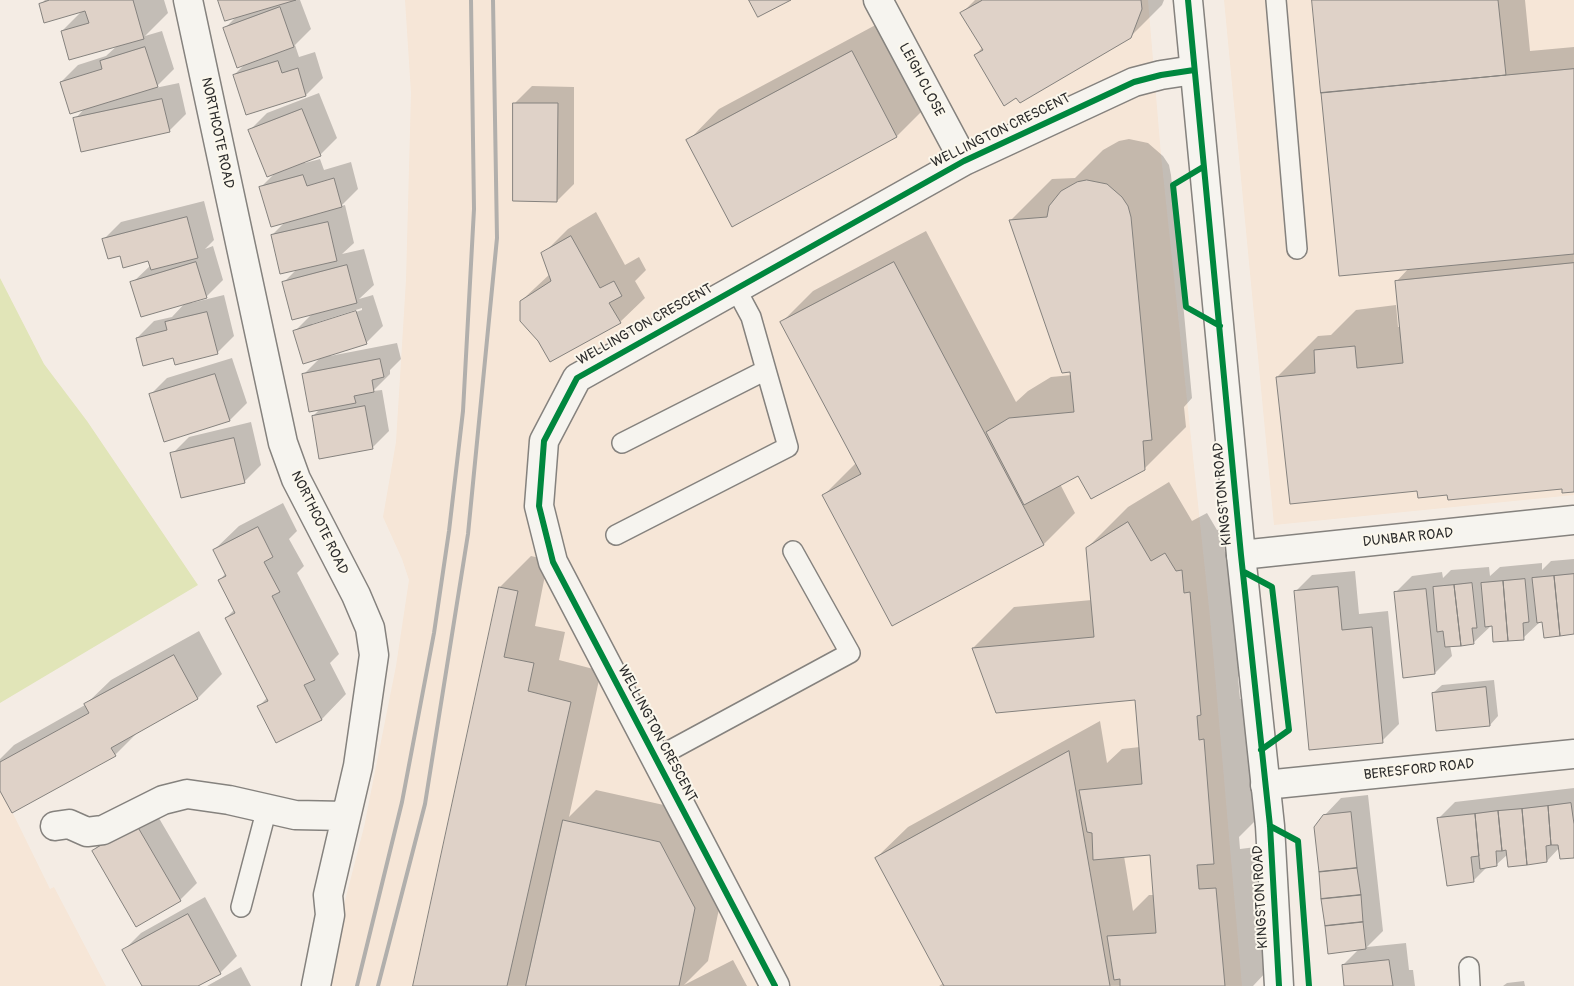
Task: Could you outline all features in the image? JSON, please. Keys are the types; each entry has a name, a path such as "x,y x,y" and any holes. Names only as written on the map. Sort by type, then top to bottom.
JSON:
{"street":[{"name":"NORTHCOTE ROAD","path":"188,0 283,443 296,479 356,595 370,628 374,655 358,766 328,895 330,916 316,986"},
{"name":"LEIGH CLOSE","path":"878,0 964,161"},
{"name":"KINGSTON ROAD","path":"1188,0 1241,555 1270,826 1279,986"},
{"name":"WELLINGTON CRESCENT","path":"775,986 553,562 538,506 544,441 577,378 964,161 1134,82 1194,70"},
{"name":"DUNBAR ROAD","path":"1241,555 1574,520"},
{"name":"BERESFORD ROAD","path":"1265,785 1574,754"},
{"path":"54,826 70,824 87,832 103,830 162,800 186,794 229,800 295,814 346,816"}],"lane":[{"path":"1276,0 1297,249"},
{"path":"616,536 788,447 751,317 736,289"},
{"path":"622,443 766,370"},
{"path":"656,758 850,653 793,551"},
{"path":"241,907 267,808"},
{"path":"1469,967 1470,986"}],"shaded area":[{"path":"405,0 1148,0 1161,155 1210,617 1242,986 323,986 364,827 396,666 409,580 402,559 383,517 396,442 406,280 411,93"},
{"path":"1224,0 1574,0 1574,495 1274,525"},
{"path":"0,787 50,889 54,887 106,986 0,986"}],"green space":[{"path":"0,278 44,364 87,421 198,585 0,703"}],"building":[{"path":"50,0 133,0 144,39 69,60 61,31 89,23 85,11 44,23 39,4"},
{"path":"218,0 296,0 225,21"},
{"path":"749,0 791,0 758,17"},
{"path":"983,0 1141,0 1142,9 1131,38 1020,103 1016,98 1004,106 974,55 983,50 960,13"},
{"path":"1312,0 1498,0 1506,75 1321,93"},
{"path":"280,7 294,47 237,68 223,28"},
{"path":"145,47 158,87 70,114 60,82 102,69 100,61"},
{"path":"852,51 897,137 732,227 686,140"},
{"path":"278,61 282,73 298,68 306,96 246,115 233,75"},
{"path":"1574,69 1574,254 1339,276 1321,93"},
{"path":"162,99 170,132 81,152 73,118"},
{"path":"513,103 558,103 557,202 513,201"},
{"path":"302,109 321,156 267,177 248,130"},
{"path":"303,175 307,186 334,178 342,207 271,227 259,187"},
{"path":"1087,180 1107,184 1122,197 1128,206 1131,217 1152,440 1143,441 1145,470 1091,499 1078,476 1024,505 986,432 1009,418 1074,412 1070,372 1062,373 1009,220 1047,217 1049,206 1061,191 1077,182"},
{"path":"187,217 198,258 151,270 148,261 123,268 120,256 108,259 102,239"},
{"path":"328,222 337,261 280,274 271,235"},
{"path":"571,236 600,288 614,281 622,296 609,303 621,323 550,362 538,341 520,321 520,301 551,281 541,253"},
{"path":"196,262 207,298 141,317 130,282"},
{"path":"894,262 1044,545 892,626 822,495 861,474 780,322"},
{"path":"1574,263 1574,492 1562,493 1562,489 1448,500 1447,495 1418,498 1417,491 1290,504 1276,377 1315,373 1314,350 1355,346 1357,368 1403,363 1395,281"},
{"path":"347,265 357,303 292,320 282,282"},
{"path":"356,311 367,344 303,364 293,331"},
{"path":"207,312 218,354 175,365 173,358 143,366 136,338 167,330 165,322"},
{"path":"380,359 384,377 372,380 374,392 354,396 356,403 309,412 302,374"},
{"path":"215,374 230,421 164,442 149,394"},
{"path":"365,406 373,449 319,459 312,416"},
{"path":"234,438 245,483 181,498 170,453"},
{"path":"1128,522 1151,561 1165,553 1176,571 1182,570 1184,593 1190,592 1201,715 1197,716 1199,740 1204,739 1214,864 1197,865 1199,889 1216,888 1225,986 1120,986 1120,979 1114,980 1107,936 1156,933 1150,855 1093,860 1092,833 1087,832 1079,790 1142,784 1135,700 996,713 972,648 1094,637 1086,548"},
{"path":"258,527 273,557 264,562 280,592 272,596 315,680 304,685 322,720 276,743 257,706 268,701 225,618 235,613 218,580 226,576 213,550"},
{"path":"1574,574 1574,634 1560,636 1554,576"},
{"path":"1554,576 1560,636 1544,638 1542,622 1537,623 1532,578"},
{"path":"1525,579 1529,622 1523,623 1524,640 1508,641 1503,581"},
{"path":"1503,581 1508,641 1493,642 1492,626 1485,627 1481,583"},
{"path":"1472,583 1477,628 1472,628 1474,644 1461,646 1454,585"},
{"path":"1454,585 1461,646 1445,647 1443,631 1437,632 1433,587"},
{"path":"499,587 518,591 504,657 534,663 528,691 571,702 507,986 413,986"},
{"path":"1338,587 1342,630 1372,627 1383,743 1309,750 1294,591"},
{"path":"1426,589 1435,674 1403,678 1394,592"},
{"path":"174,655 198,699 111,748 116,756 12,813 0,791 0,762 89,713 84,704"},
{"path":"1486,687 1490,726 1436,731 1432,693"},
{"path":"1069,751 1110,986 944,986 875,858"},
{"path":"1571,803 1574,824 1574,858 1560,859 1558,845 1551,845 1548,806"},
{"path":"1548,806 1551,845 1546,846 1547,862 1527,865 1522,809"},
{"path":"1522,809 1527,865 1508,867 1506,850 1502,851 1498,811"},
{"path":"1498,811 1502,851 1496,851 1497,866 1480,869 1475,814"},
{"path":"1351,812 1357,868 1319,872 1314,827 1323,815"},
{"path":"1475,814 1479,856 1471,857 1474,882 1447,886 1437,818"},
{"path":"563,820 660,842 695,908 679,986 526,986"},
{"path":"136,824 181,901 136,927 92,851"},
{"path":"1357,868 1361,895 1321,899 1319,872"},
{"path":"1361,895 1363,922 1325,926 1321,899"},
{"path":"188,914 221,974 198,986 142,986 122,950"},
{"path":"1363,922 1366,949 1328,954 1325,926"},
{"path":"1389,960 1393,986 1344,986 1342,965"}],"railway":[{"path":"357,986 402,802 434,633 449,531 463,411 474,209 471,0"},
{"path":"378,986 425,804 468,534 497,238 493,0"}],"cycle path":[{"path":"1188,0 1241,555 1270,826 1279,986"},
{"path":"775,986 553,562 539,506 544,441 577,378 964,161 1134,82 1161,75 1194,70"},
{"path":"1203,167 1173,185 1186,307 1220,326"},
{"path":"1244,572 1272,587 1289,730 1261,750"},
{"path":"1270,826 1298,841 1309,986"}]}
